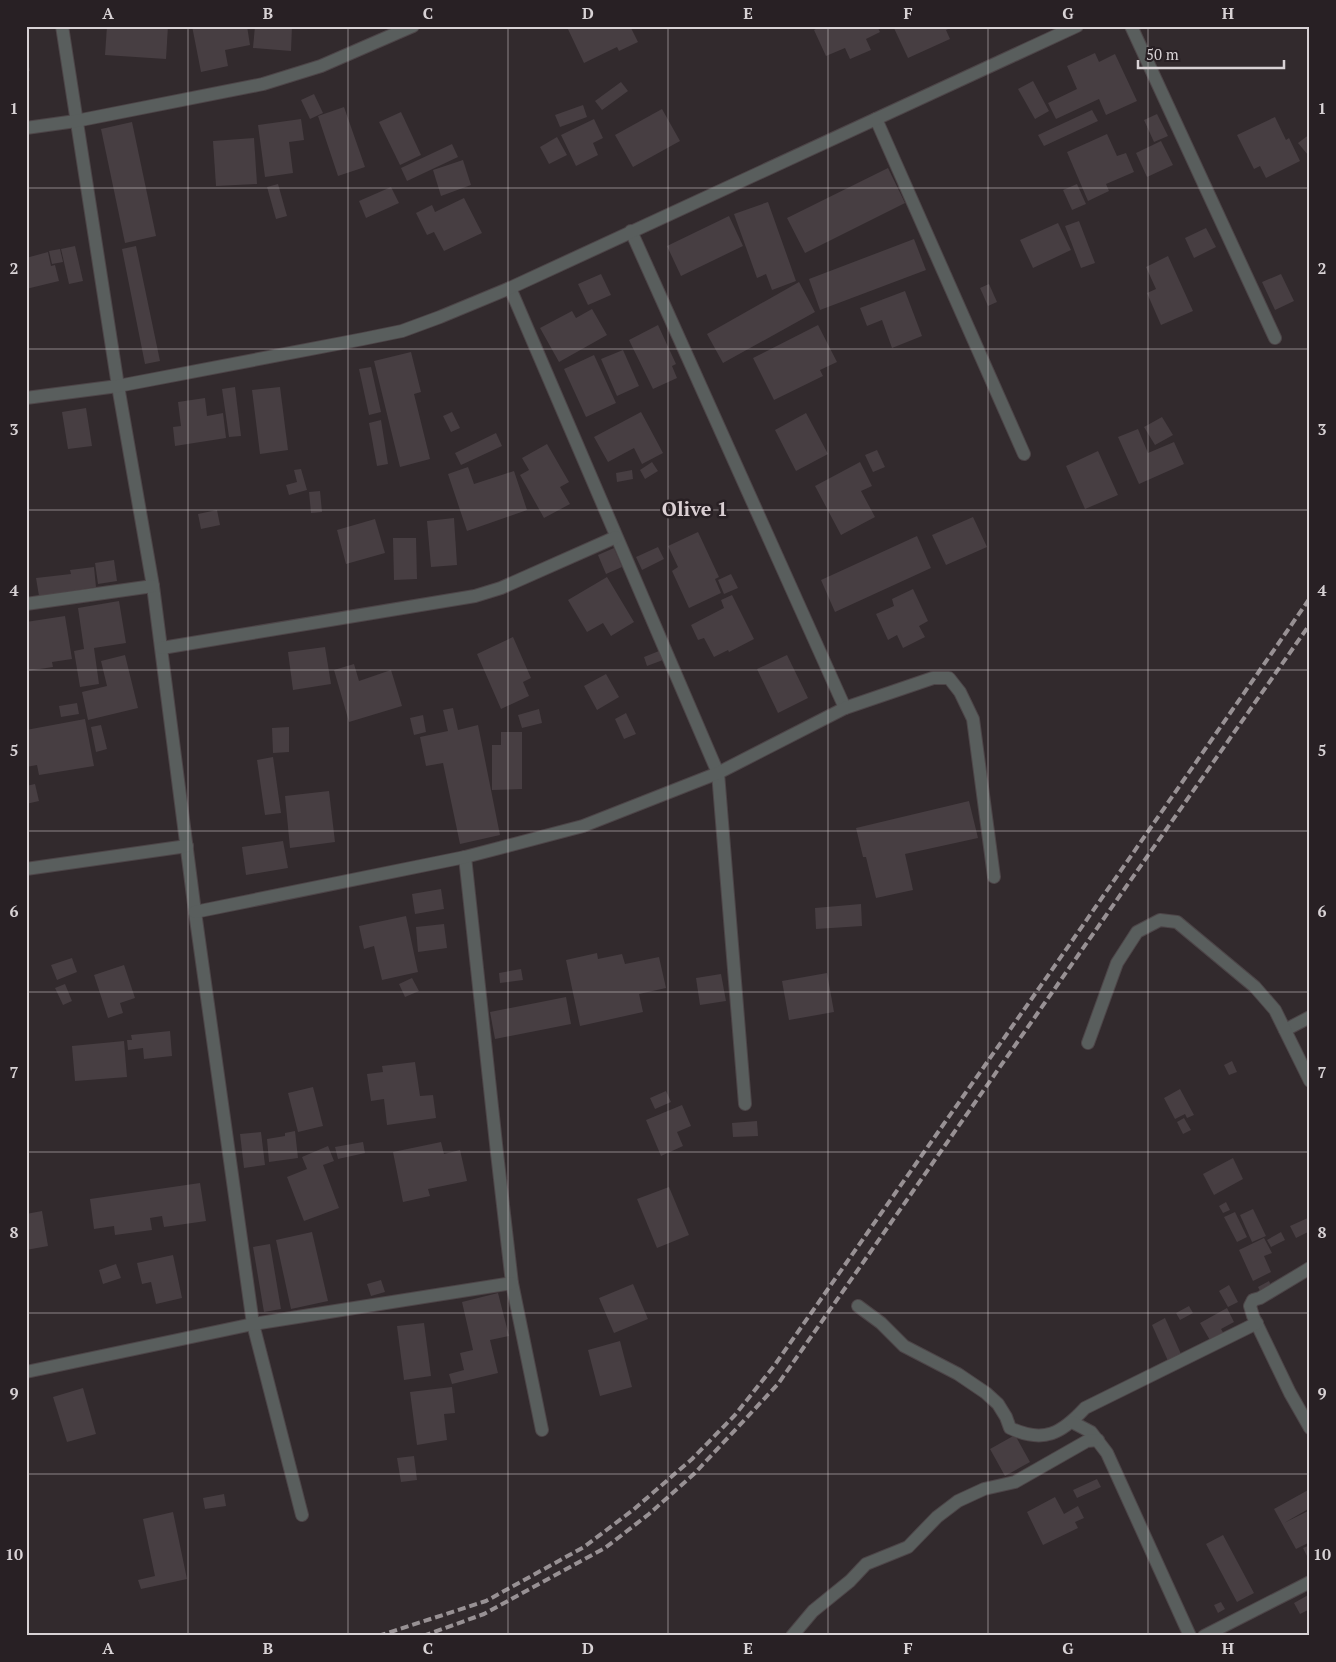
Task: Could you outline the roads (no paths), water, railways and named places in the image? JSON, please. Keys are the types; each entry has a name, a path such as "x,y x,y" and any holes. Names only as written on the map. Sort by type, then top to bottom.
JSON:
{"street":[{"path":"62,26 118,386 154,586 194,912 253,1324 302,1515"},
{"path":"26,128 76,121 263,84 321,66 413,26"},
{"path":"26,398 118,386 402,331 440,318 510,288 1077,26"},
{"path":"1130,26 1275,338"},
{"path":"876,118 1024,454"},
{"path":"631,231 845,708"},
{"path":"510,288 718,772 744,1104"},
{"path":"162,648 474,596 501,588 616,537"},
{"path":"26,604 154,586"},
{"path":"194,912 465,857 583,826 718,772 845,708 933,678 949,678 960,692 973,719 994,877"},
{"path":"26,869 187,846"},
{"path":"465,857 512,1283 542,1430"},
{"path":"1088,1043 1117,963 1137,932 1160,920 1177,922 1255,987 1275,1010 1310,1081"},
{"path":"1285,1030 1310,1017"},
{"path":"1310,1268 1254,1300 1250,1306 1290,1392 1310,1428"},
{"path":"26,1372 253,1324 512,1283"},
{"path":"858,1306 881,1323 904,1346 958,1374 986,1393 998,1404 1010,1428 1019,1433 1049,1435 1058,1432 1072,1422 1085,1408 1257,1324"},
{"path":"1072,1422 1091,1432 1107,1453 1190,1636"},
{"path":"792,1636 813,1611 850,1581 866,1564 908,1548 937,1517 958,1501 984,1490 1016,1482 1086,1441 1098,1440"},
{"path":"1204,1636 1310,1582"}],"railway":[{"path":"378,1636 486,1601 584,1547 633,1510 692,1459 735,1415 774,1366 1310,598"},
{"path":"423,1636 484,1614 605,1548 649,1514 695,1473 778,1384 1310,624"}],"district":[{"name":"Olive 1","path":"695,508"}]}
